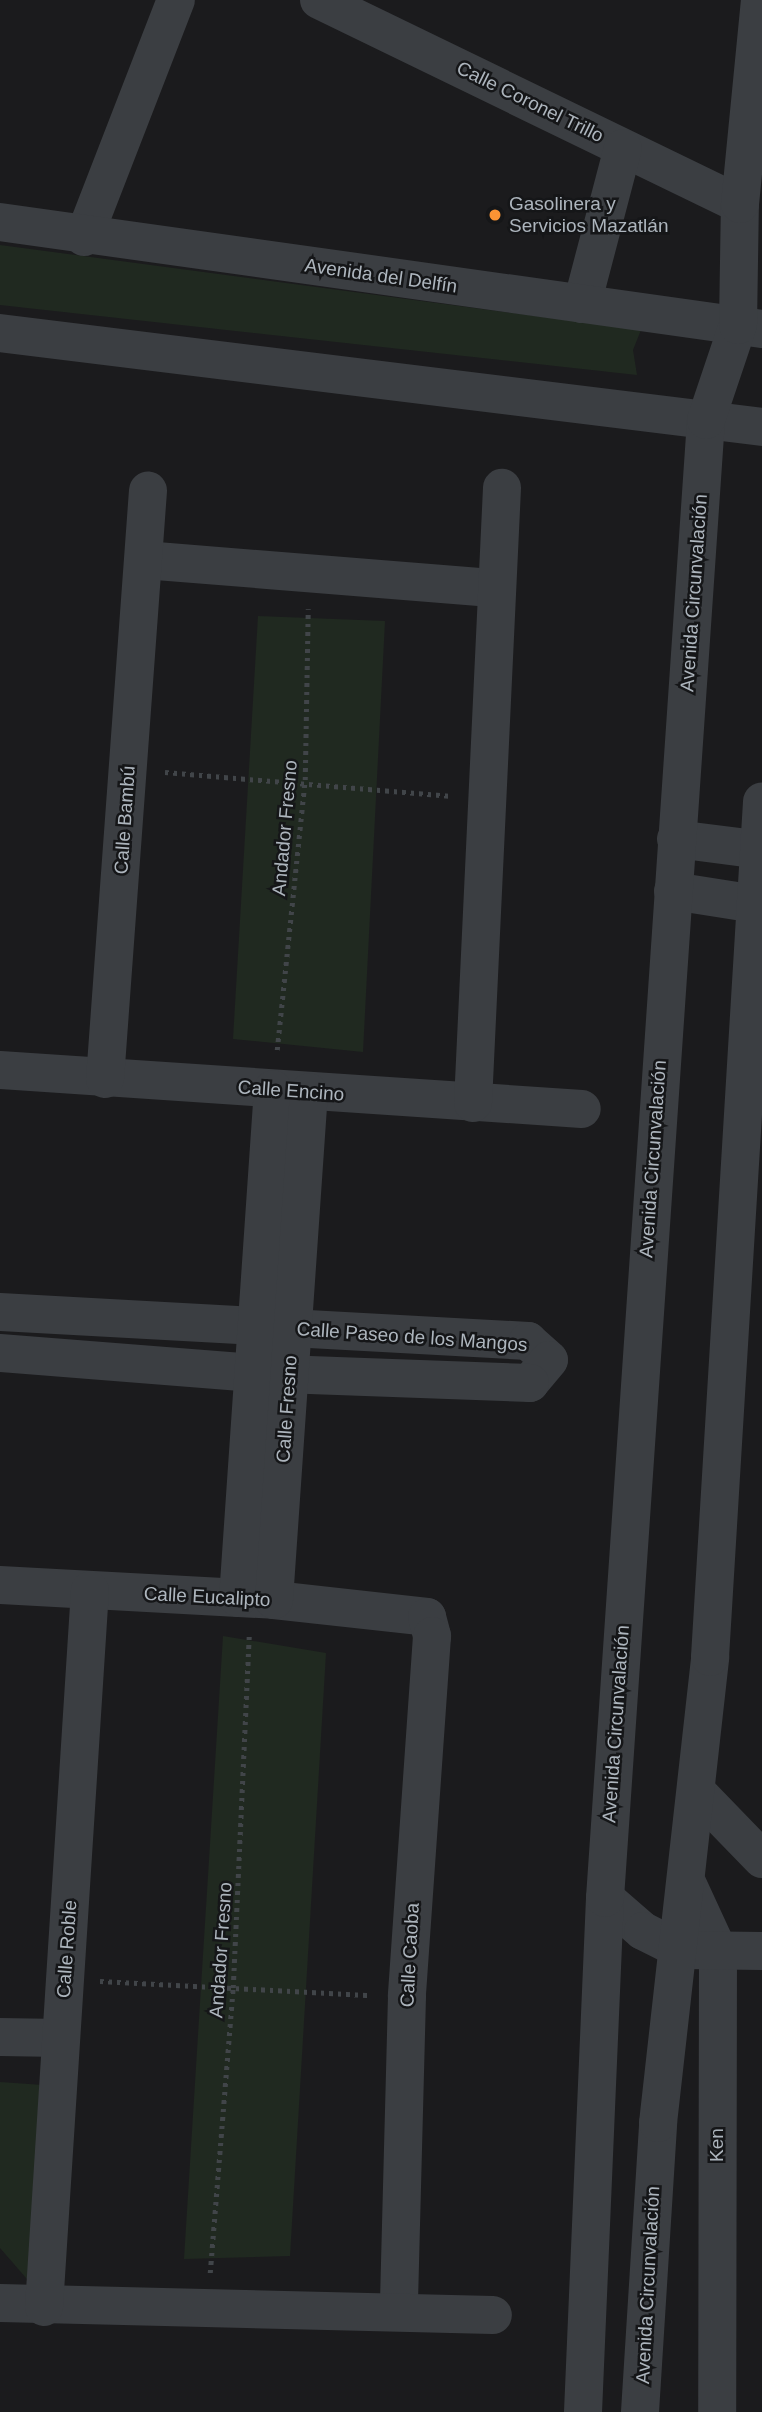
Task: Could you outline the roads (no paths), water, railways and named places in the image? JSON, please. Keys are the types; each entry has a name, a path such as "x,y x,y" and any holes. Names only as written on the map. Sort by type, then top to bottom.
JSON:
{"street":[{"path":"84,236 176,0"},
{"name":"Calle Coronel Trillo","path":"319,0 740,204"},
{"name":"Avenida Circunvalación","path":"583,2412 593,2246 605,1898 706,420 750,328 740,204 760,0"},
{"path":"582,303 622,148"},
{"name":"Avenida del Delfín","path":"0,222 84,236 750,328"},
{"path":"0,333 762,427"},
{"path":"473,1102 495,588 502,488"},
{"name":"Calle Bambú","path":"105,1079 148,491"},
{"path":"144,560 309,569 495,588"},
{"name":"Avenida Circunvalación","path":"640,2412 649,2243 700,1950 688,1885 698,1793 758,904 762,802"},
{"path":"676,839 760,850"},
{"path":"673,891 758,904"},
{"name":"Calle Encino","path":"0,1070 582,1110"},
{"name":"Calle Fresno","path":"256,1599 291,1091"},
{"name":"Calle Paseo de los Mangos","path":"0,1312 528,1342 549,1360 530,1383 272,1372 0,1353"},
{"name":"Calle Eucalipto","path":"0,1585 414,1611"},
{"name":"Calle Roble","path":"44,2307 90,1590"},
{"name":"Calle Caoba","path":"399,2308 407,1996 432,1636 428,1618 414,1611"},
{"path":"698,1793 762,1859"},
{"path":"605,1898 643,1931 700,1950 762,1951"},
{"name":"Ken","path":"700,1950 716,2412"},
{"path":"0,2037 61,2038"},
{"path":"0,2303 44,2307 207,2305 399,2308 494,2315"}],"place":[{"name":"Gasolinera y Servicios Mazatlán","path":"495,215"}]}
